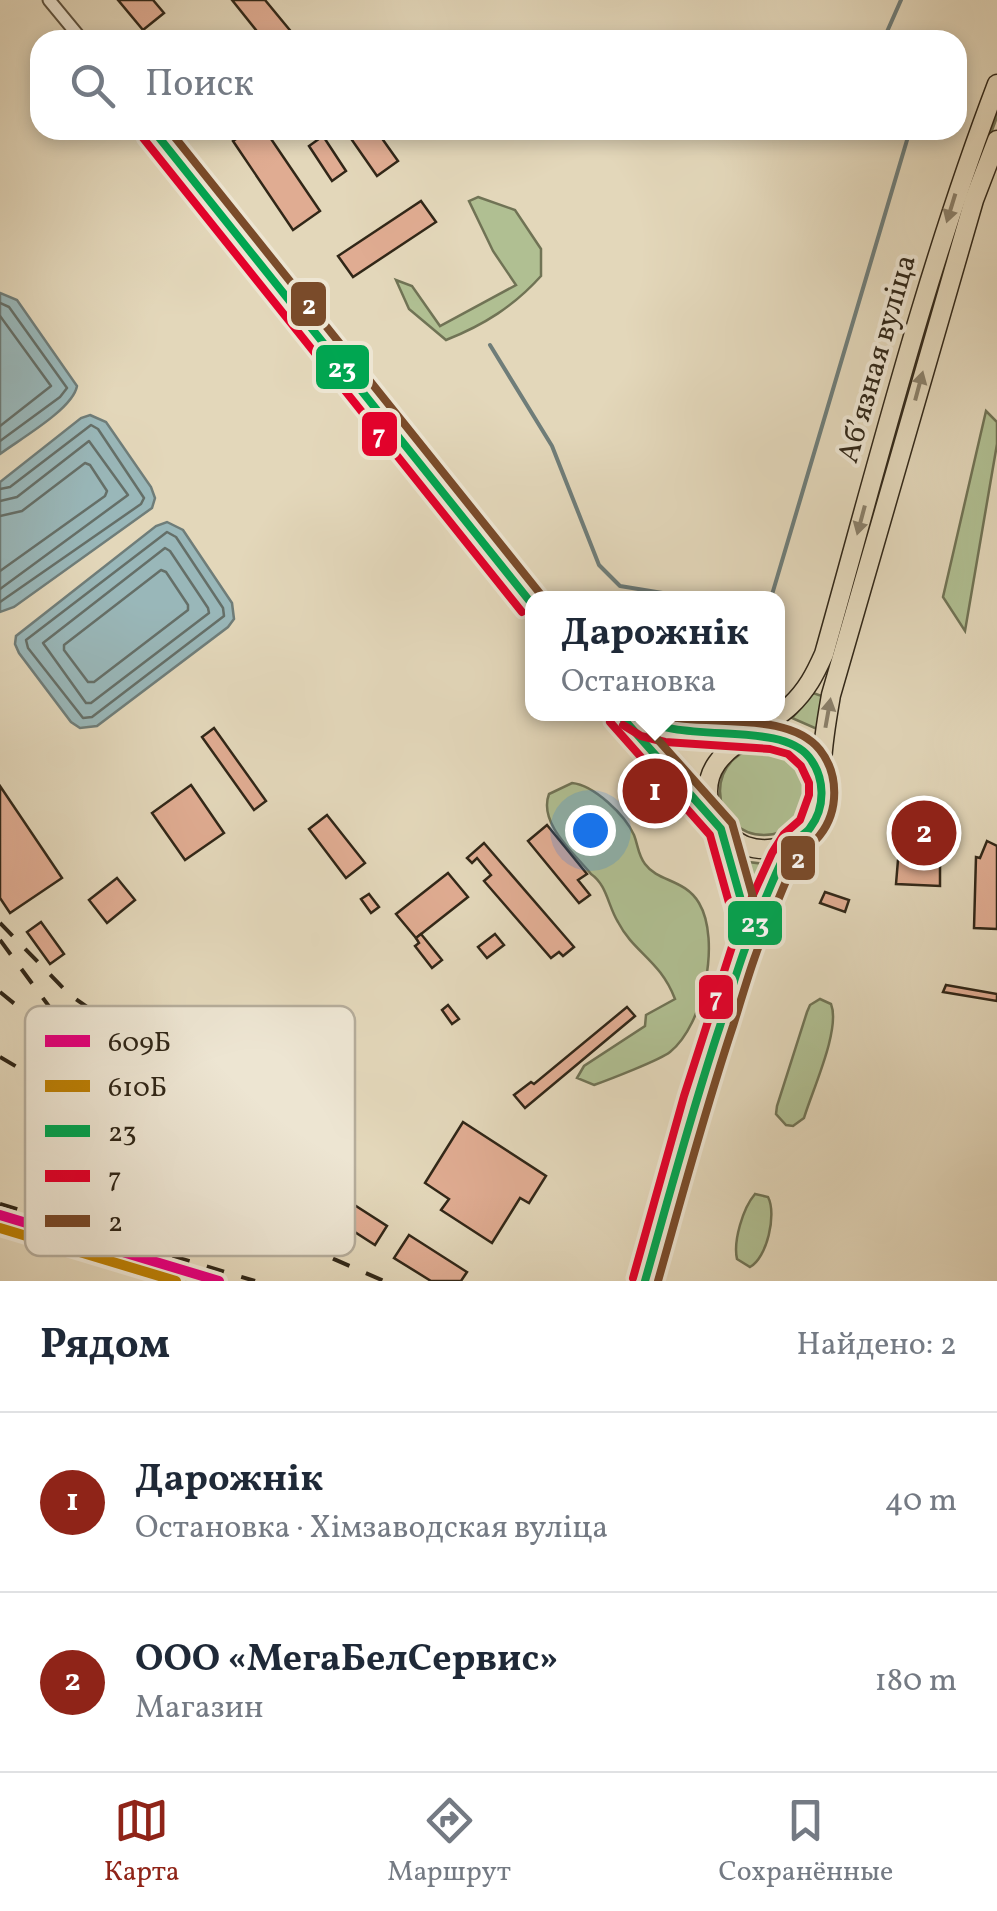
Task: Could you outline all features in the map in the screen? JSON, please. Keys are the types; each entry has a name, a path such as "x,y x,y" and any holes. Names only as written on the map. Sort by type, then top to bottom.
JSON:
{"main road":[{"name":"Абʼязная вуліца","path":"785,710 808,688 824,654 944,231 997,84"},
{"name":"Абʼязная вуліца","path":"821,780 831,695 974,200 997,140"},
{"path":"625,721 718,825 747,847 779,848 794,842 810,828 820,809 821,780 811,759 794,743 772,736 749,738 667,730 641,721"},
{"name":"Абʼязная вуліца","path":"749,738 771,721"},
{"path":"749,738 733,745 712,771 708,788 709,805 750,932"},
{"path":"645,1281 696,1099 750,932 794,842"}],"street":[{"path":"49,0 74,30"},
{"path":"162,140 525,595"}],"green space":[{"path":"997,105 997,117 972,184 908,390 832,668 827,668 926,314"},
{"path":"478,197 515,210 541,249 541,276 498,314 446,340 409,309 396,280 412,286 440,326 516,285 493,251 469,201"},
{"path":"986,411 997,422 997,444 965,631 943,597"},
{"path":"813,693 822,696 817,729 792,718"},
{"path":"764,747 795,760 808,791 795,822 764,835 733,822 720,791 733,760"},
{"path":"572,783 590,789 616,810 630,827 650,870 693,895 709,938 706,981 692,1023 682,1039 664,1056 594,1085 577,1078 584,1066 645,1026 646,1015 675,999 662,975 624,933 601,884 553,827 547,805 549,794"},
{"path":"740,861 765,864 747,899"},
{"path":"820,999 831,1004 829,1044 804,1118 793,1126 786,1125 776,1114 777,1106 807,1012"},
{"path":"755,1194 768,1197 771,1224 766,1245 750,1267 737,1259 736,1243 743,1216"}],"water":[{"path":"0,293 17,300 77,386 56,414 0,454"},
{"path":"90,415 106,422 151,487 155,498 152,508 14,607 0,612 0,482"},
{"path":"167,522 183,530 232,603 234,619 97,726 80,728 71,722 19,653 16,636 156,526"}],"building":[{"path":"118,0 153,0 164,13 143,30"},
{"path":"232,0 265,0 290,30 256,30"},
{"path":"272,140 320,211 293,230 233,141"},
{"path":"326,140 346,171 332,181 309,146"},
{"path":"352,140 383,140 398,161 377,176"},
{"path":"421,201 436,222 353,277 338,256"},
{"path":"214,728 266,801 254,810 202,737"},
{"path":"191,785 224,833 185,860 152,813"},
{"path":"0,786 62,878 10,913 0,898"},
{"path":"916,806 940,807 940,886 896,884 898,860"},
{"path":"327,815 365,863 346,878 309,829"},
{"path":"547,825 587,874 578,880 590,895 579,903 528,841"},
{"path":"987,841 997,846 997,929 974,928 976,857 980,858"},
{"path":"484,843 574,947 563,956 559,952 551,958 484,881 491,875 477,858 472,863 467,858"},
{"path":"448,873 468,897 416,938 396,914"},
{"path":"117,878 135,900 107,923 89,900"},
{"path":"825,892 849,900 845,912 820,903"},
{"path":"369,894 379,907 371,913 361,899"},
{"path":"41,922 64,954 50,964 27,932"},
{"path":"421,934 442,960 432,968 415,946"},
{"path":"495,934 504,945 487,958 478,947"},
{"path":"946,985 997,994 997,1001 943,992"},
{"path":"448,1005 459,1019 452,1024 442,1010"},
{"path":"627,1007 635,1016 525,1108 514,1095 531,1082 534,1084"},
{"path":"463,1122 546,1176 529,1203 520,1198 492,1243 441,1210 449,1199 425,1183"},
{"path":"355,1205 387,1226 375,1245 355,1232"},
{"path":"409,1235 467,1272 461,1281 431,1281 394,1258"}],"waterway":[{"path":"888,30 901,0"},
{"path":"773,591 907,140"},
{"path":"490,345 552,446 599,565 620,586 650,591"}],"railway":[{"path":"0,923 70,995 86,1006"},
{"path":"0,940 49,1006"},
{"path":"0,992 25,1012"},
{"path":"0,1057 25,1072"},
{"path":"0,1204 25,1212"},
{"path":"172,1256 255,1281"},
{"path":"327,1256 384,1281"}],"transit line":[{"name":"7","path":"145,140 522,612"},
{"name":"23","path":"161,140 525,595"},
{"name":"2","path":"177,140 538,591"},
{"name":"23","path":"625,721 721,829 750,932"},
{"name":"2","path":"641,721 732,823 762,929"},
{"name":"23","path":"645,721 676,729 752,735 795,746 809,757 821,783 821,802 815,820 784,857 745,949 645,1281"},
{"name":"2","path":"658,1281 756,954 794,864 826,825 833,804 831,770 820,750 805,737 766,724 727,721"},
{"name":"7","path":"610,722 710,835 738,935"},
{"name":"7","path":"623,725 641,736 665,742 770,749 788,754 801,766 809,783 800,820 784,834 772,853 738,928 684,1096 633,1278"},
{"name":"609Б","path":"0,1215 25,1223"},
{"name":"610Б","path":"0,1228 25,1236"},
{"name":"610Б","path":"93,1256 176,1281"},
{"name":"609Б","path":"136,1256 219,1281"}],"place":[{"name":"Дарожнік","path":"655,791"},
{"name":"ООО «МегаБелСервис»","path":"924,833"}]}
